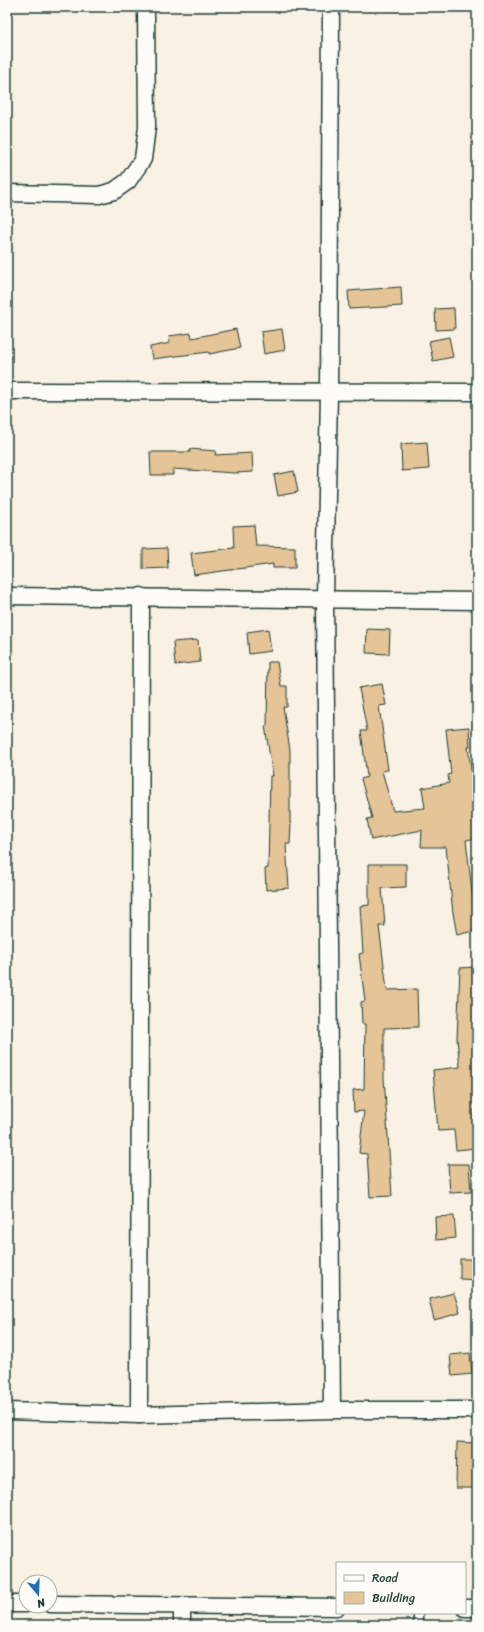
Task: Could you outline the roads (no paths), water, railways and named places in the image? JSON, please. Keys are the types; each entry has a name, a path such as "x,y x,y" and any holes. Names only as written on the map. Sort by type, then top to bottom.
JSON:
{"street":[{"path":"7,192 98,195 114,191 128,182 143,159 147,127 146,7"},
{"path":"331,7 329,392 326,598 332,1410"},
{"path":"7,391 477,392"},
{"path":"7,596 141,596 477,601"},
{"path":"139,1414 141,596"},
{"path":"7,1411 139,1414 332,1410 477,1410"},
{"path":"7,1604 18,1604"},
{"path":"58,1604 336,1607"},
{"path":"182,1606 182,1625"},
{"path":"466,1608 477,1608"}],"lane":[{"path":"418,1614 418,1625"}]}
